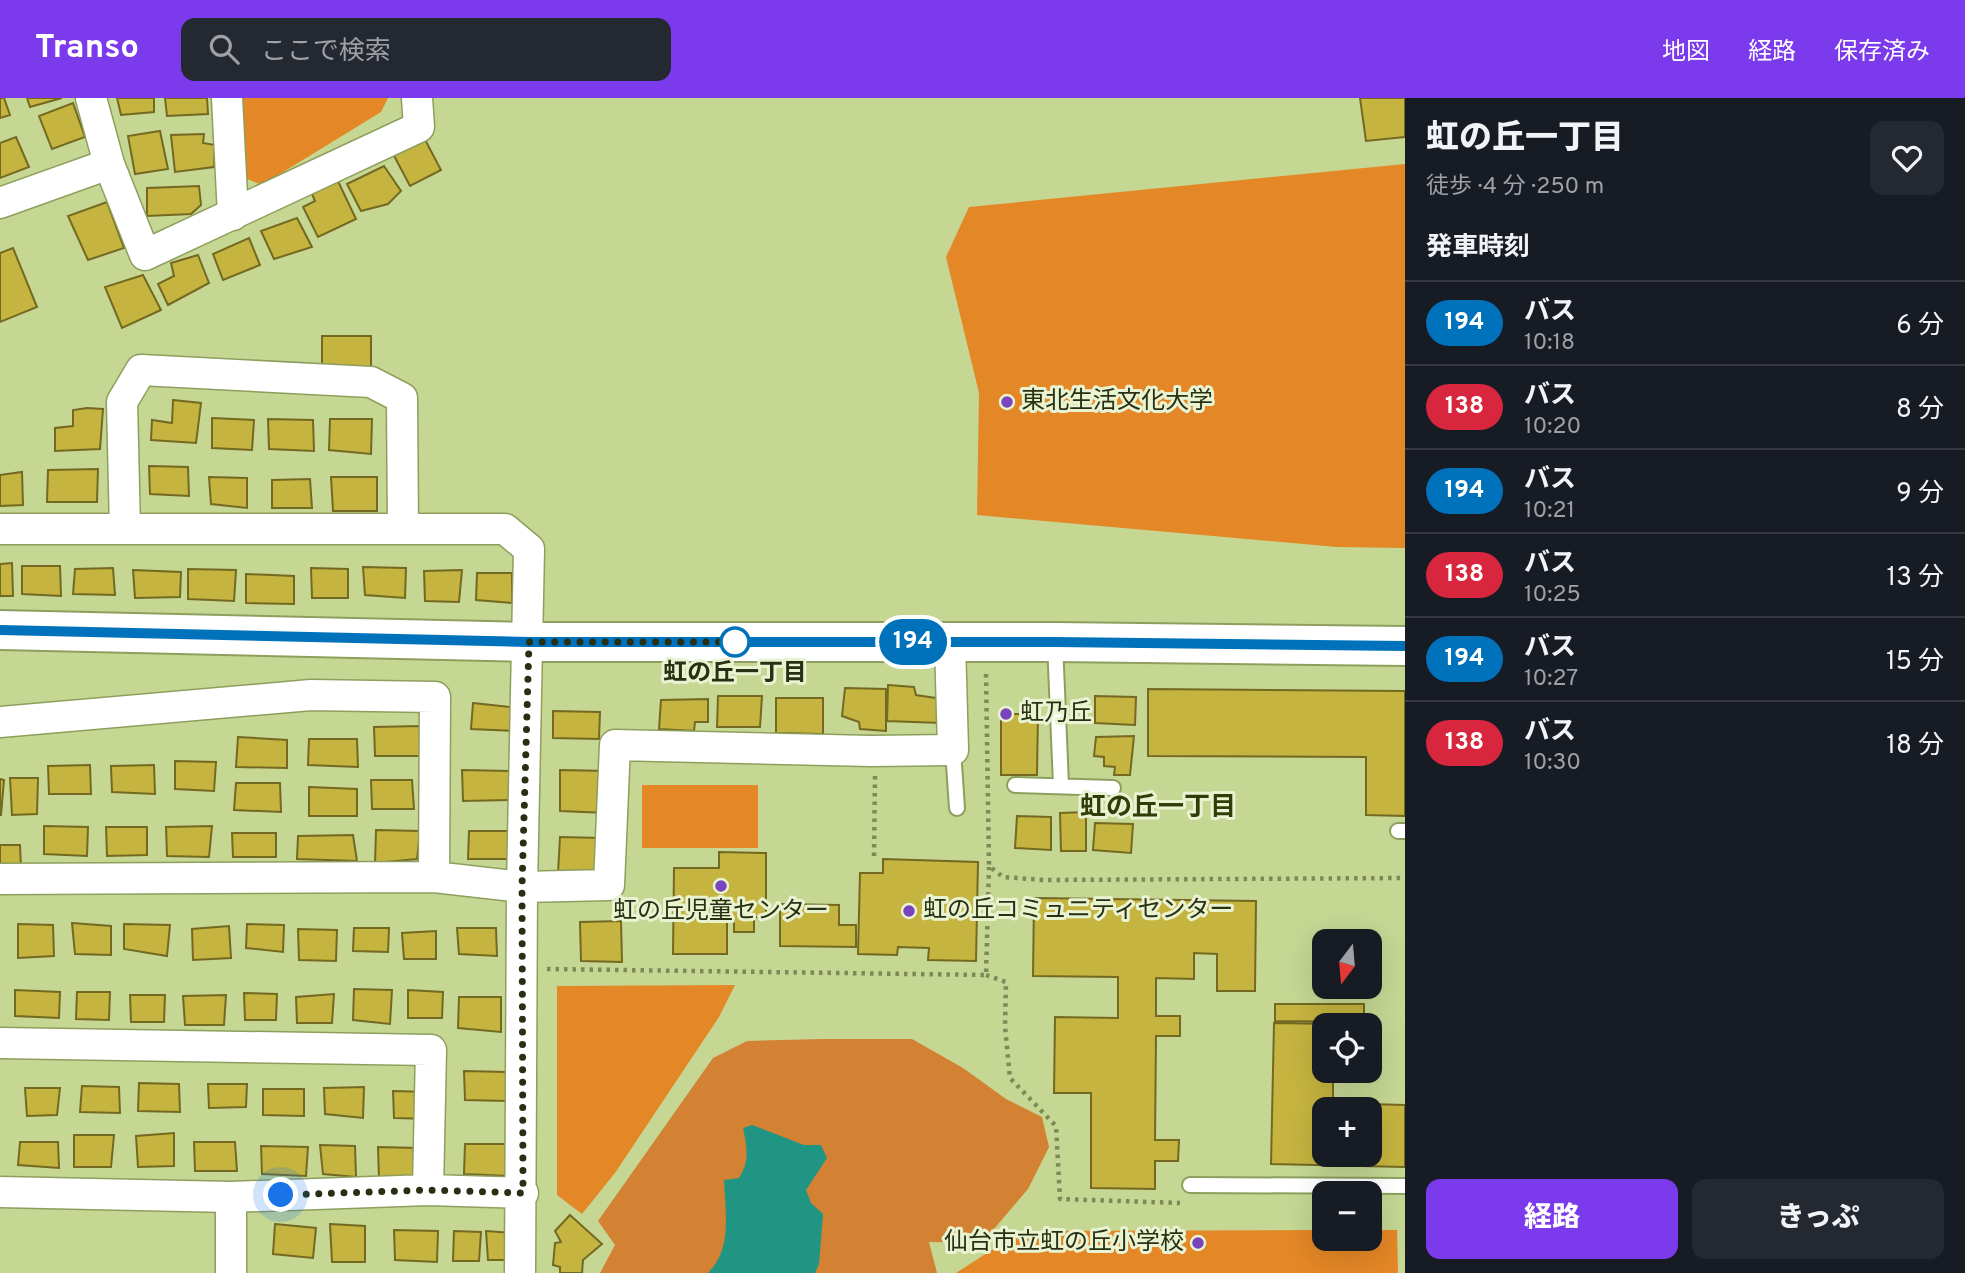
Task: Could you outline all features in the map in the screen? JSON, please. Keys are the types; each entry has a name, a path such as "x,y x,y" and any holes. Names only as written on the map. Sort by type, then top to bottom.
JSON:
{"street":[{"path":"91,98 108,164 145,255 419,127 417,98"},
{"path":"227,98 233,215"},
{"path":"0,202 108,164"},
{"path":"125,529 122,402 141,370 371,382 402,398 403,529"},
{"path":"0,529 505,529 529,549 522,887 523,1193 520,1273"},
{"path":"0,630 529,642 1055,642 1405,646"},
{"path":"0,878 434,877 522,887 609,885 615,745 871,751 953,750 968,642"},
{"path":"0,722 311,695 435,697 434,877"},
{"path":"0,1043 431,1050 428,1190"},
{"path":"0,1192 232,1197 428,1190 523,1193"},
{"path":"231,1273 232,1197"}],"lane":[{"path":"1055,642 1061,785"},
{"path":"953,750 957,808"},
{"path":"1016,785 1113,788"},
{"path":"1190,1185 1405,1186"}],"path":[{"path":"968,642 989,866 986,975"},
{"path":"871,751 875,773 874,856"},
{"path":"989,866 1003,877 1044,880 1405,878"},
{"path":"522,968 986,975 1006,982 1005,1027 1010,1078 1056,1126 1060,1199 1185,1203"}],"shaded area":[{"path":"238,98 388,98 381,112 262,185 242,177"},
{"path":"1405,164 1405,548 1337,547 977,515 979,393 946,257 969,207"},
{"path":"642,785 758,785 758,848 642,848"},
{"path":"735,985 719,1017 615,1173 582,1214 557,1195 557,986"},
{"path":"912,1039 963,1068 1006,1099 1042,1117 1049,1147 1028,1189 982,1243 929,1242 937,1273 600,1273 615,1245 598,1221 713,1058 747,1041"},
{"name":"仙台市立虹の丘小学校","path":"1312,1230 1312,1251 1382,1251 1382,1230 1397,1230 1398,1273 956,1273 1021,1231"}],"water":[{"path":"752,1125 804,1145 821,1145 827,1158 806,1190 811,1203 823,1214 819,1264 815,1273 708,1273 716,1263 724,1241 724,1180 739,1178 747,1154 743,1128"}],"building":[{"path":"0,98 4,98 10,115 0,118"},
{"path":"27,98 62,98 30,107"},
{"path":"117,98 154,98 154,112 121,115"},
{"path":"165,98 207,98 208,114 167,116"},
{"path":"1360,98 1405,98 1405,137 1366,141"},
{"path":"73,103 85,137 52,149 39,116"},
{"path":"160,131 168,169 135,174 128,136"},
{"path":"421,132 441,170 410,186 391,150"},
{"path":"204,134 203,143 215,145 214,167 175,172 171,135"},
{"path":"16,137 29,167 0,178 0,143"},
{"path":"384,166 401,191 388,204 361,211 347,184"},
{"path":"336,177 356,219 318,237 303,207 315,201 310,189"},
{"path":"199,186 201,205 191,214 147,216 147,188"},
{"path":"107,202 124,248 88,260 68,216"},
{"path":"297,218 312,247 274,259 261,231"},
{"path":"249,238 260,265 223,280 213,254"},
{"path":"13,248 37,307 0,322 0,253"},
{"path":"198,255 209,283 168,305 158,284 174,276 171,263"},
{"path":"143,275 161,310 122,328 105,287"},
{"path":"322,336 371,336 371,370 322,369"},
{"path":"173,400 201,403 196,443 151,440 152,420 172,423"},
{"path":"103,409 100,449 55,451 55,428 73,426 73,410"},
{"path":"212,418 254,420 252,450 212,448"},
{"path":"268,419 313,420 314,451 269,449"},
{"path":"330,419 372,419 371,454 329,450"},
{"path":"149,466 188,467 189,496 150,494"},
{"path":"98,469 97,502 47,502 48,470"},
{"path":"22,472 23,505 0,506 0,475"},
{"path":"209,477 247,478 247,508 211,504"},
{"path":"331,477 377,477 377,511 333,511"},
{"path":"310,479 312,508 272,508 272,480"},
{"path":"12,563 13,596 0,596 0,564"},
{"path":"22,566 60,566 61,596 22,594"},
{"path":"363,567 406,568 405,598 365,595"},
{"path":"113,568 115,595 73,594 75,569"},
{"path":"311,568 348,569 348,598 312,598"},
{"path":"188,569 236,570 234,601 188,599"},
{"path":"133,570 181,572 180,597 135,598"},
{"path":"462,570 459,602 425,601 424,571"},
{"path":"477,573 512,573 512,603 476,600"},
{"path":"246,574 294,576 294,604 246,603"},
{"path":"888,685 914,687 916,695 943,699 941,723 887,721"},
{"path":"845,688 886,689 886,731 860,729 859,722 842,716"},
{"path":"1148,689 1405,691 1405,816 1366,815 1366,757 1148,756"},
{"path":"718,696 762,696 760,727 717,727"},
{"path":"1095,696 1136,697 1135,725 1095,723"},
{"path":"776,698 823,698 823,734 776,733"},
{"path":"708,699 708,722 695,722 694,731 659,729 661,700"},
{"path":"473,703 518,708 517,731 471,729"},
{"path":"553,711 600,712 599,739 553,738"},
{"path":"1001,714 1038,714 1037,775 1001,775"},
{"path":"420,726 421,756 375,756 374,727"},
{"path":"1134,736 1130,775 1114,775 1115,767 1104,766 1104,757 1094,756 1096,737"},
{"path":"238,737 287,740 287,768 236,767"},
{"path":"309,739 357,739 358,767 308,765"},
{"path":"175,761 216,762 214,791 175,789"},
{"path":"90,765 91,794 49,794 48,766"},
{"path":"154,765 155,794 112,792 111,766"},
{"path":"462,770 511,771 513,800 463,801"},
{"path":"560,770 609,771 607,813 560,811"},
{"path":"10,778 38,778 37,814 12,815"},
{"path":"0,779 4,780 1,815 0,815"},
{"path":"371,780 412,780 414,809 372,809"},
{"path":"236,783 280,783 281,812 234,810"},
{"path":"309,787 357,789 357,816 309,816"},
{"path":"1086,812 1086,851 1061,851 1060,813"},
{"path":"1017,816 1051,817 1051,850 1015,848"},
{"path":"1095,823 1133,824 1131,853 1093,850"},
{"path":"44,826 88,827 87,856 44,854"},
{"path":"212,826 209,857 167,856 166,827"},
{"path":"106,827 147,827 147,855 107,856"},
{"path":"376,830 420,831 417,859 375,863"},
{"path":"469,831 510,831 508,859 468,859"},
{"path":"232,833 276,833 276,857 233,857"},
{"path":"353,835 357,861 297,859 298,836"},
{"path":"560,837 602,838 603,873 558,873"},
{"path":"0,845 20,845 21,867 0,867"},
{"path":"719,852 766,853 766,918 754,917 754,932 734,932 734,918 727,917 727,954 673,954 674,868 719,868"},
{"path":"883,859 978,862 976,961 928,960 929,948 898,947 897,955 858,954 860,873 883,873"},
{"path":"1034,898 1256,901 1255,991 1217,991 1217,954 1194,953 1194,979 1156,978 1156,1016 1180,1016 1180,1036 1156,1036 1155,1140 1179,1140 1178,1161 1155,1161 1155,1189 1091,1188 1091,1093 1054,1093 1055,1017 1118,1018 1118,977 1033,976"},
{"path":"780,904 839,905 839,925 856,925 856,947 780,946"},
{"path":"621,921 622,962 581,961 580,922"},
{"path":"72,923 111,926 111,955 75,954"},
{"path":"18,924 53,925 54,956 18,958"},
{"path":"124,924 170,925 167,956 124,949"},
{"path":"247,924 284,925 283,952 246,948"},
{"path":"229,926 231,958 193,960 192,929"},
{"path":"354,928 389,928 388,952 353,951"},
{"path":"457,928 496,928 497,956 459,954"},
{"path":"298,929 337,930 336,961 299,960"},
{"path":"436,931 436,959 404,959 402,933"},
{"path":"354,989 392,990 390,1024 353,1020"},
{"path":"15,990 60,992 59,1018 15,1016"},
{"path":"408,990 443,992 442,1018 408,1018"},
{"path":"77,992 110,992 109,1020 76,1019"},
{"path":"244,993 277,994 276,1020 245,1020"},
{"path":"334,994 332,1023 297,1023 296,997"},
{"path":"130,995 165,995 164,1022 131,1022"},
{"path":"226,995 224,1025 185,1025 183,996"},
{"path":"459,997 501,997 501,1032 458,1028"},
{"path":"1275,1004 1364,1004 1364,1013 1312,1013 1312,1021 1275,1021"},
{"path":"1274,1023 1312,1024 1312,1083 1333,1083 1333,1097 1312,1097 1312,1165 1271,1164"},
{"path":"464,1071 506,1072 507,1101 465,1100"},
{"path":"139,1083 179,1084 180,1112 138,1111"},
{"path":"208,1084 247,1084 246,1107 209,1108"},
{"path":"82,1086 119,1087 120,1113 80,1112"},
{"path":"364,1087 363,1118 325,1114 324,1088"},
{"path":"25,1088 60,1088 57,1115 27,1116"},
{"path":"263,1089 304,1089 304,1116 263,1115"},
{"path":"393,1091 430,1092 429,1119 394,1118"},
{"path":"1382,1104 1405,1105 1405,1167 1382,1166"},
{"path":"174,1133 174,1166 138,1167 136,1136"},
{"path":"74,1135 114,1135 111,1167 74,1167"},
{"path":"20,1142 58,1142 59,1168 18,1165"},
{"path":"194,1142 235,1142 237,1171 195,1171"},
{"path":"465,1144 508,1144 510,1176 464,1174"},
{"path":"320,1145 355,1146 356,1177 323,1174"},
{"path":"261,1146 308,1147 306,1176 262,1174"},
{"path":"378,1147 419,1148 419,1177 379,1179"},
{"path":"570,1215 602,1244 583,1260 582,1273 560,1273 560,1267 553,1265 555,1243 561,1242 555,1231"},
{"path":"275,1224 316,1228 313,1258 273,1254"},
{"path":"330,1224 365,1226 365,1262 332,1262"},
{"path":"394,1230 438,1231 437,1262 395,1260"},
{"path":"454,1231 481,1232 479,1261 453,1261"},
{"path":"486,1231 513,1233 513,1260 488,1260"}],"bus line":[{"name":"194","path":"0,630 529,642 1055,642 1405,646"}],"place":[{"name":"東北生活文化大学","path":"1007,402"},
{"name":"虹の丘一丁目","path":"735,642"},
{"name":"虹乃丘","path":"1006,714"},
{"name":"虹の丘児童センター","path":"721,886"},
{"name":"虹の丘コミュニティセンター","path":"909,911"},
{"name":"仙台市立虹の丘小学校","path":"1198,1243"}],"district":[{"name":"虹の丘一丁目","path":"1158,808"}],"route":[{"path":"281,1195 428,1190 523,1193 522,887 529,642 740,642 735,642"}]}
